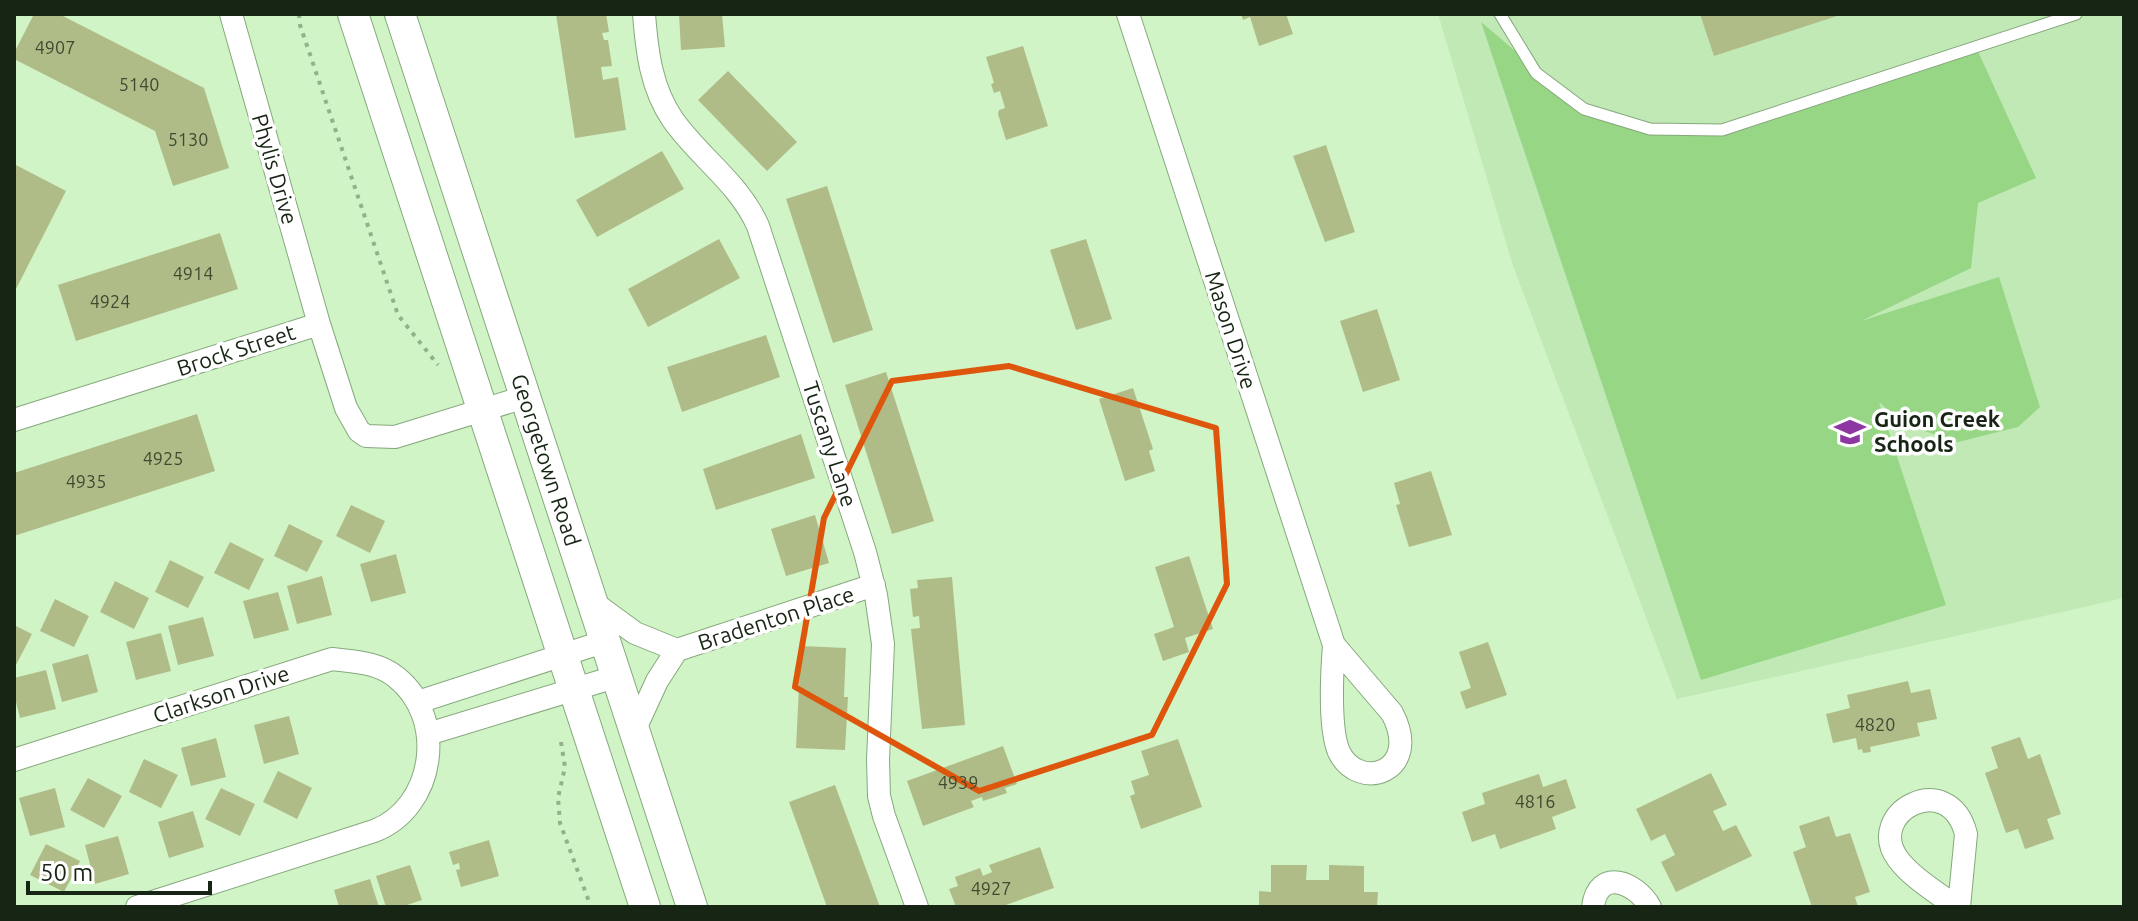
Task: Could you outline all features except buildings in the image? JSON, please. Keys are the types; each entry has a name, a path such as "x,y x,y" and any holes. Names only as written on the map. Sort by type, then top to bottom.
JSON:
{"main road":[{"name":"Georgetown Road","path":"353,14 645,907"},
{"name":"Georgetown Road","path":"400,14 692,907"}],"street":[{"name":"Phylis Drive","path":"231,14 319,324"},
{"name":"Tuscany Lane","path":"644,14 651,70 666,108 678,126 732,185 758,226 874,585 883,644 879,796 917,907"},
{"name":"Mason Drive","path":"1128,14 1334,645 1333,703 1340,753 1352,767 1363,772 1386,770 1395,764 1401,753 1398,725 1392,713 1334,645"},
{"name":"Brock Street","path":"14,420 319,324 346,408 359,431 366,436 395,437 525,397"},
{"name":"Bradenton Place","path":"677,650 874,585"},
{"path":"594,603 635,633 677,650 657,681 635,729"},
{"path":"423,717 562,655 606,641"},
{"name":"Clarkson Drive","path":"14,760 332,659 365,662 389,672 408,688 423,717"},
{"path":"423,717 573,690 618,676"},
{"path":"137,907 385,827 405,811 419,791 427,764 423,717"},
{"path":"1923,800 1947,805 1963,823 1966,834 1958,907 1904,867 1896,857 1890,832 1901,810 1911,804 1923,800"},
{"path":"1593,907 1598,891 1617,882 1636,888 1650,907"}],"lane":[{"path":"1500,14 1536,73 1584,109 1650,129 1722,130 2076,14"}],"path":[{"path":"299,14 398,315 440,369"},
{"path":"560,740 565,767 558,798 560,823 591,907"}],"highlighted area":[{"path":"1009,366 1216,428 1227,584 1152,735 979,791 795,687 824,518 892,381"}],"shaded area":[{"name":"Guion Creek Schools","path":"1438,14 2124,14 2124,598 1677,699 1513,266"},
{"path":"1481,22 1584,109 1650,129 1722,130 1975,45 2036,178 1978,203 1971,268 1861,321 1999,277 2040,407 2018,427 1958,442 1903,424 1879,402 1946,605 1701,680"}],"place":[{"name":"Guion Creek Schools","path":"1850,432"}]}
